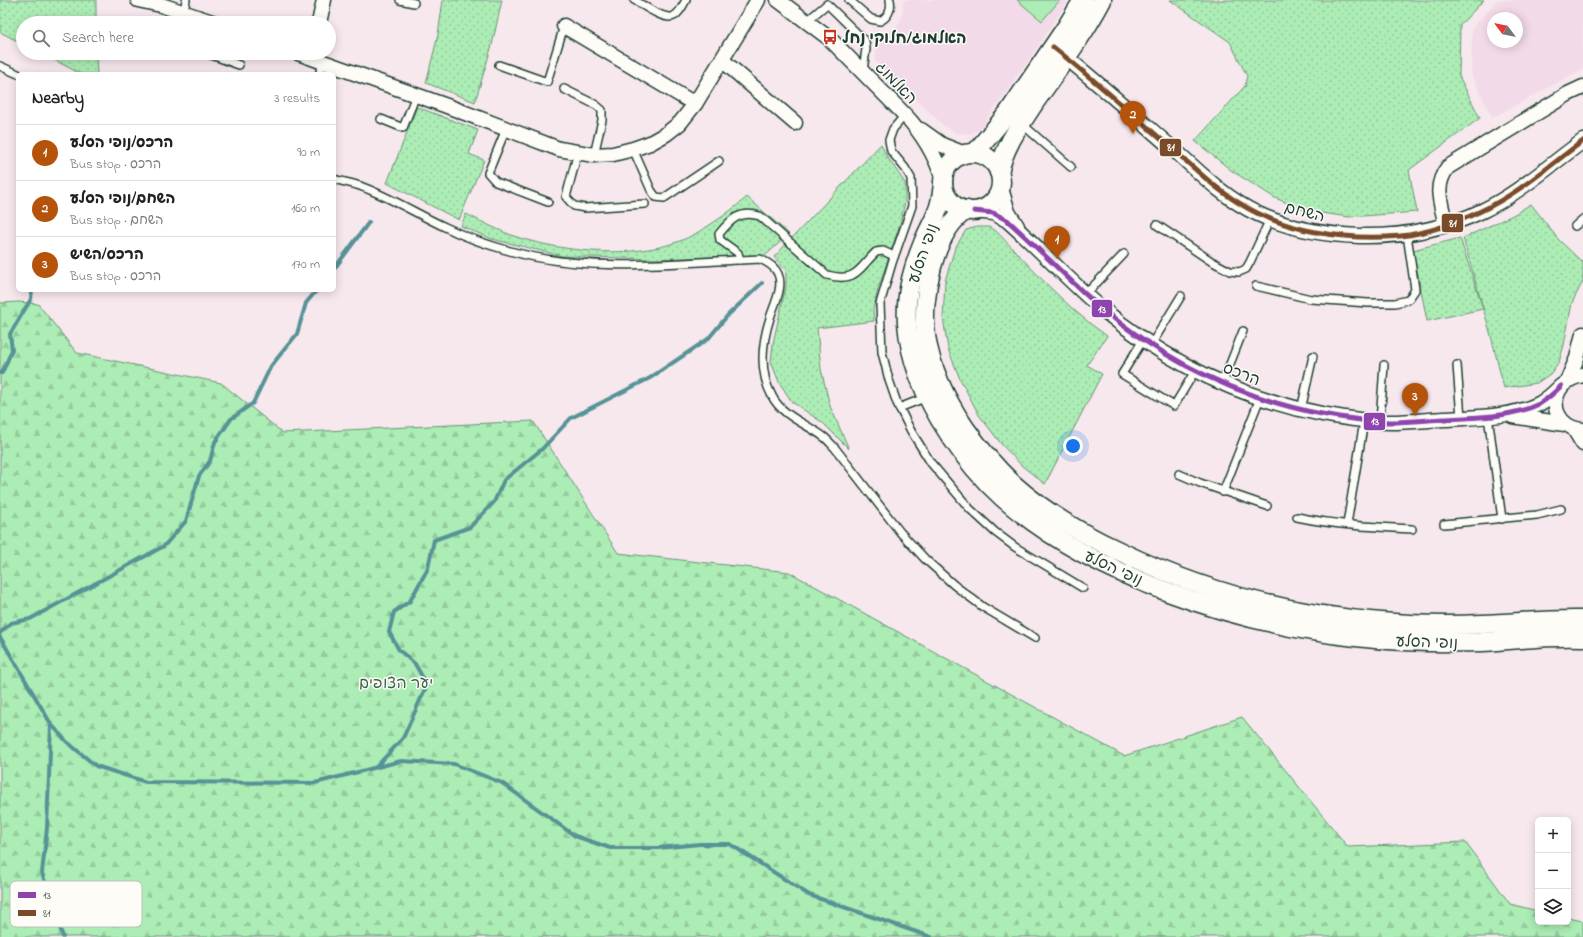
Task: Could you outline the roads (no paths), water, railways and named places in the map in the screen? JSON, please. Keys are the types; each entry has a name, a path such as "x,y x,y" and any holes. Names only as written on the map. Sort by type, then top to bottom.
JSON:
{"street":[{"path":"138,0 185,6 202,16"},
{"path":"321,16 324,0"},
{"path":"313,60 416,95 559,149 594,154 613,154 650,143 666,134 680,123 695,104 758,0"},
{"name":"האלמוג","path":"778,0 830,39 905,114 916,127 937,160 943,181"},
{"path":"1000,178 995,165 989,159 982,155 970,153 957,157 950,163 945,170 943,181 948,198 959,208 970,211 982,209 994,200 998,193 1000,178 1002,156 1060,52 1083,0"},
{"path":"970,153 1008,113 1060,52 1081,35 1102,0"},
{"path":"564,26 695,104"},
{"name":"השחם","path":"1060,52 1224,193 1251,210 1270,219 1292,227 1334,235 1376,237 1407,235 1446,225 1482,211 1501,200 1583,141"},
{"path":"722,60 795,123"},
{"path":"1446,225 1439,193 1442,174 1448,167 1568,94 1583,87"},
{"name":"האלמוג","path":"916,127 942,144 970,153"},
{"name":"הרכס","path":"1000,178 1008,212 1020,231"},
{"name":"נופי הסלע","path":"943,181 937,212 917,258 912,276 907,306 910,347 918,375 937,416 962,453 988,483 1015,508 1044,530 1075,549 1129,575 1167,591 1247,617 1299,628 1354,637 1439,642 1481,642 1553,637 1583,637"},
{"name":"הרכס","path":"970,211 993,214 1007,220 1086,294 1147,342 1195,371 1222,384 1260,398 1301,410 1364,421 1380,422 1495,415 1524,410 1540,403 1550,397 1564,383"},
{"name":"נופי הסלע","path":"970,211 959,215 947,231 933,263 926,296 924,320 930,358 952,407 982,452 1013,484 1040,506 1068,525 1130,557 1179,577 1226,593 1302,612 1357,620 1419,625 1481,625 1553,620 1583,620"},
{"path":"1583,334 1577,358 1557,394 1556,402 1558,414 1574,428 1583,444"},
{"path":"1564,383 1583,375"},
{"name":"הרכס","path":"1495,415 1535,418 1574,428"}],"lane":[{"path":"400,0 414,3"},
{"path":"634,0 665,17 673,17 679,12 686,0"},
{"path":"849,0 871,19 880,21 889,13 891,5 890,0"},
{"path":"807,21 828,2 865,41 866,49 863,71"},
{"path":"499,65 547,82 564,26"},
{"path":"228,60 239,65"},
{"path":"0,66 16,73"},
{"path":"564,89 596,104 602,110 602,120 594,154"},
{"path":"381,118 403,128 416,95"},
{"path":"905,114 893,129 889,140 891,152 905,168 911,178 912,206 894,256 880,304 882,352 889,380 899,408 931,463 970,509 995,532 1015,547 1083,588"},
{"path":"1021,123 1070,167"},
{"path":"506,129 488,173 496,182 548,202"},
{"path":"633,149 651,190 656,197 664,198 719,161"},
{"path":"578,152 566,197 574,206 585,208 645,204"},
{"path":"336,180 360,186 390,199 446,228 475,240 510,251 540,258 597,264 665,264 740,260 760,260 770,264 778,273 780,284 764,341 763,360 766,378 772,396 782,410 824,437 835,448 900,532 925,559 954,585 983,607 1035,638"},
{"path":"740,260 738,253 720,240 719,234 739,214 760,216 809,261 827,275 834,277 844,277 858,272 876,252 883,251 894,256"},
{"path":"1157,225 1211,261 1230,271 1240,272 1246,269 1250,262 1270,219"},
{"path":"1575,226 1583,219"},
{"path":"1256,286 1311,299 1368,303 1396,303 1408,300 1414,290 1414,282 1407,235"},
{"path":"1086,294 1124,254"},
{"path":"1181,296 1122,374 1174,406 1195,371"},
{"path":"1222,384 1243,331"},
{"path":"1301,410 1313,356"},
{"path":"1380,422 1384,365"},
{"path":"1457,365 1461,418"},
{"path":"899,408 928,396"},
{"path":"1223,492 1260,398"},
{"path":"1495,415 1502,519"},
{"path":"1347,524 1364,421"},
{"path":"1179,474 1223,492 1267,506"},
{"path":"1444,524 1537,515 1562,509"},
{"path":"1297,517 1321,522 1412,529"}],"waterway":[{"path":"336,266 369,222"},
{"path":"376,767 403,738 427,685 415,664 399,650 389,632 394,612 410,601 428,568 434,540 470,527 494,502 504,480 542,449 571,418 650,378 708,339 728,315 762,283"},
{"path":"0,373 2,373 12,350 10,334 31,299 32,292"},
{"path":"0,633 11,623 30,619 164,546 186,521 199,476 210,461 215,442 231,419 253,403 271,366 297,334 306,303 315,292"},
{"path":"0,637 51,724 67,742 96,766 146,782 315,783 401,761 454,764 502,783 575,836 610,848 658,848 700,844 730,844 809,895 931,937"},
{"path":"45,881 42,873 47,828 51,724"},
{"path":"60,927 63,937"}],"place":[{"name":"האלמוג/חלוקי נחל","path":"830,37"},
{"name":"השחם/נופי הסלע","path":"1133,134"},
{"name":"הרכס/נופי הסלע","path":"1057,259"},
{"name":"הרכס/השיש","path":"1415,416"}],"park label":[{"name":"יער הצופים","path":"396,682"}]}
